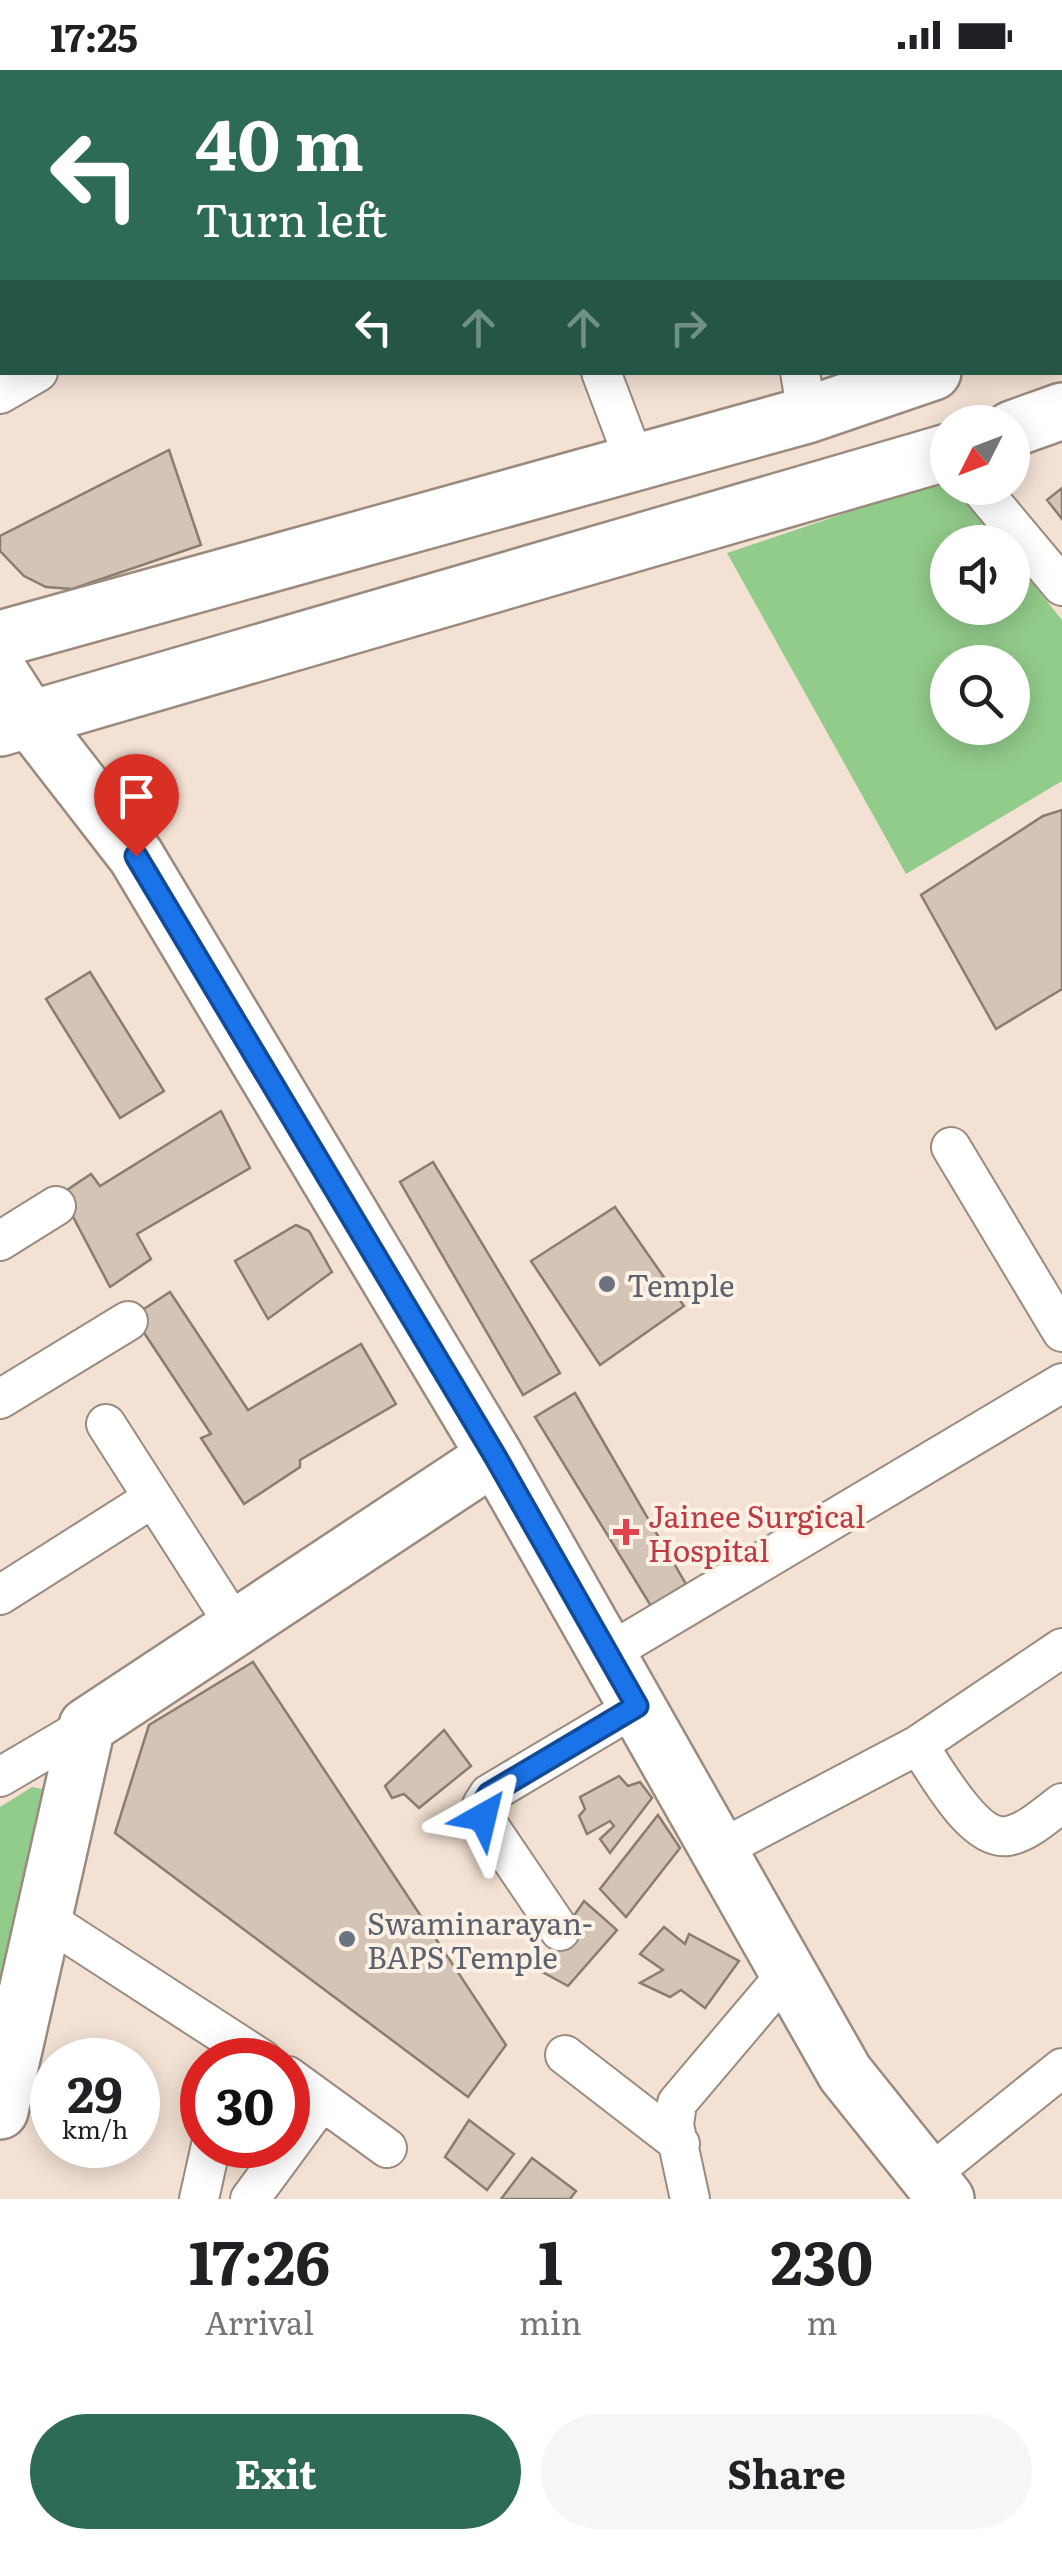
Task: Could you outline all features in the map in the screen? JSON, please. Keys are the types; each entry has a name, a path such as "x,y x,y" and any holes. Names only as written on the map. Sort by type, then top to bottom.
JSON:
{"street":[{"path":"0,394 33,375"},
{"path":"601,375 634,462"},
{"path":"0,639 634,462 804,394 915,375"},
{"path":"1030,423 1062,411"},
{"path":"14,723 930,457"},
{"path":"994,505 1062,586"},
{"path":"0,673 14,723 136,856 495,1456 844,2072 937,2188 1062,2068"},
{"path":"951,1147 1062,1332"},
{"path":"0,1241 56,1206"},
{"path":"0,1398 128,1321"},
{"path":"607,1654 1062,1383"},
{"path":"106,1424 236,1627"},
{"path":"0,1777 87,1726 495,1456"},
{"path":"0,1595 153,1498"},
{"path":"719,1850 918,1745 1062,1648"},
{"path":"560,1931 483,1817 482,1805 489,1794 637,1706"},
{"path":"2,2097 87,1726"},
{"path":"918,1745 972,1822 991,1834 1008,1836 1062,1804"},
{"path":"44,1918 220,2038"},
{"path":"690,2199 674,2125 677,2103 788,1972"},
{"path":"564,2055 680,2144"},
{"path":"310,2092 387,2148"},
{"path":"250,2199 322,2101"},
{"path":"199,2199 206,2168"}],"green space":[{"path":"930,485 930,505 969,505 986,525 930,525 930,625 1030,625 1030,580 1062,620 1062,781 906,874 727,553"},
{"path":"32,1787 48,1790 0,2041 0,1807"}],"building":[{"path":"169,450 201,545 72,589 46,587 24,576 0,551 0,536"},
{"path":"1062,488 1062,519 1047,500"},
{"path":"1062,810 1062,989 996,1029 921,895 1043,816"},
{"path":"90,972 164,1091 120,1118 46,999"},
{"path":"221,1111 250,1168 137,1234 151,1259 110,1287 61,1194 91,1174 100,1186"},
{"path":"433,1162 560,1373 523,1395 400,1182"},
{"name":"Temple","path":"615,1207 684,1306 600,1365 531,1261"},
{"path":"296,1225 309,1231 332,1272 268,1319 235,1261"},
{"path":"170,1292 248,1410 361,1344 396,1404 300,1460 300,1467 244,1504 201,1438 211,1434 133,1316"},
{"path":"575,1393 686,1584 651,1606 535,1417"},
{"name":"Swaminarayan- BAPS Temple","path":"253,1662 506,2045 468,2097 115,1833 149,1725"},
{"path":"444,1730 471,1766 419,1808 404,1794 392,1798 385,1786"},
{"path":"619,1776 628,1786 640,1782 652,1798 610,1853 600,1839 614,1826 610,1821 587,1834 579,1816 585,1809 580,1797"},
{"path":"658,1815 680,1848 626,1917 600,1889"},
{"path":"584,1901 617,1930 568,1986 537,1969"},
{"path":"664,1927 685,1944 689,1934 739,1961 705,2008 681,1990 670,1997 640,1983 663,1970 640,1954"},
{"path":"469,2120 514,2154 487,2190 445,2157"},
{"path":"532,2158 576,2191 570,2199 501,2199"}],"place":[{"name":"Temple","path":"607,1284"},
{"name":"Jainee Surgical Hospital","path":"626,1532"},
{"name":"Swaminarayan- BAPS Temple","path":"347,1939"}],"route":[{"path":"136,856 495,1456 637,1706 489,1794 482,1805 483,1817"}]}
